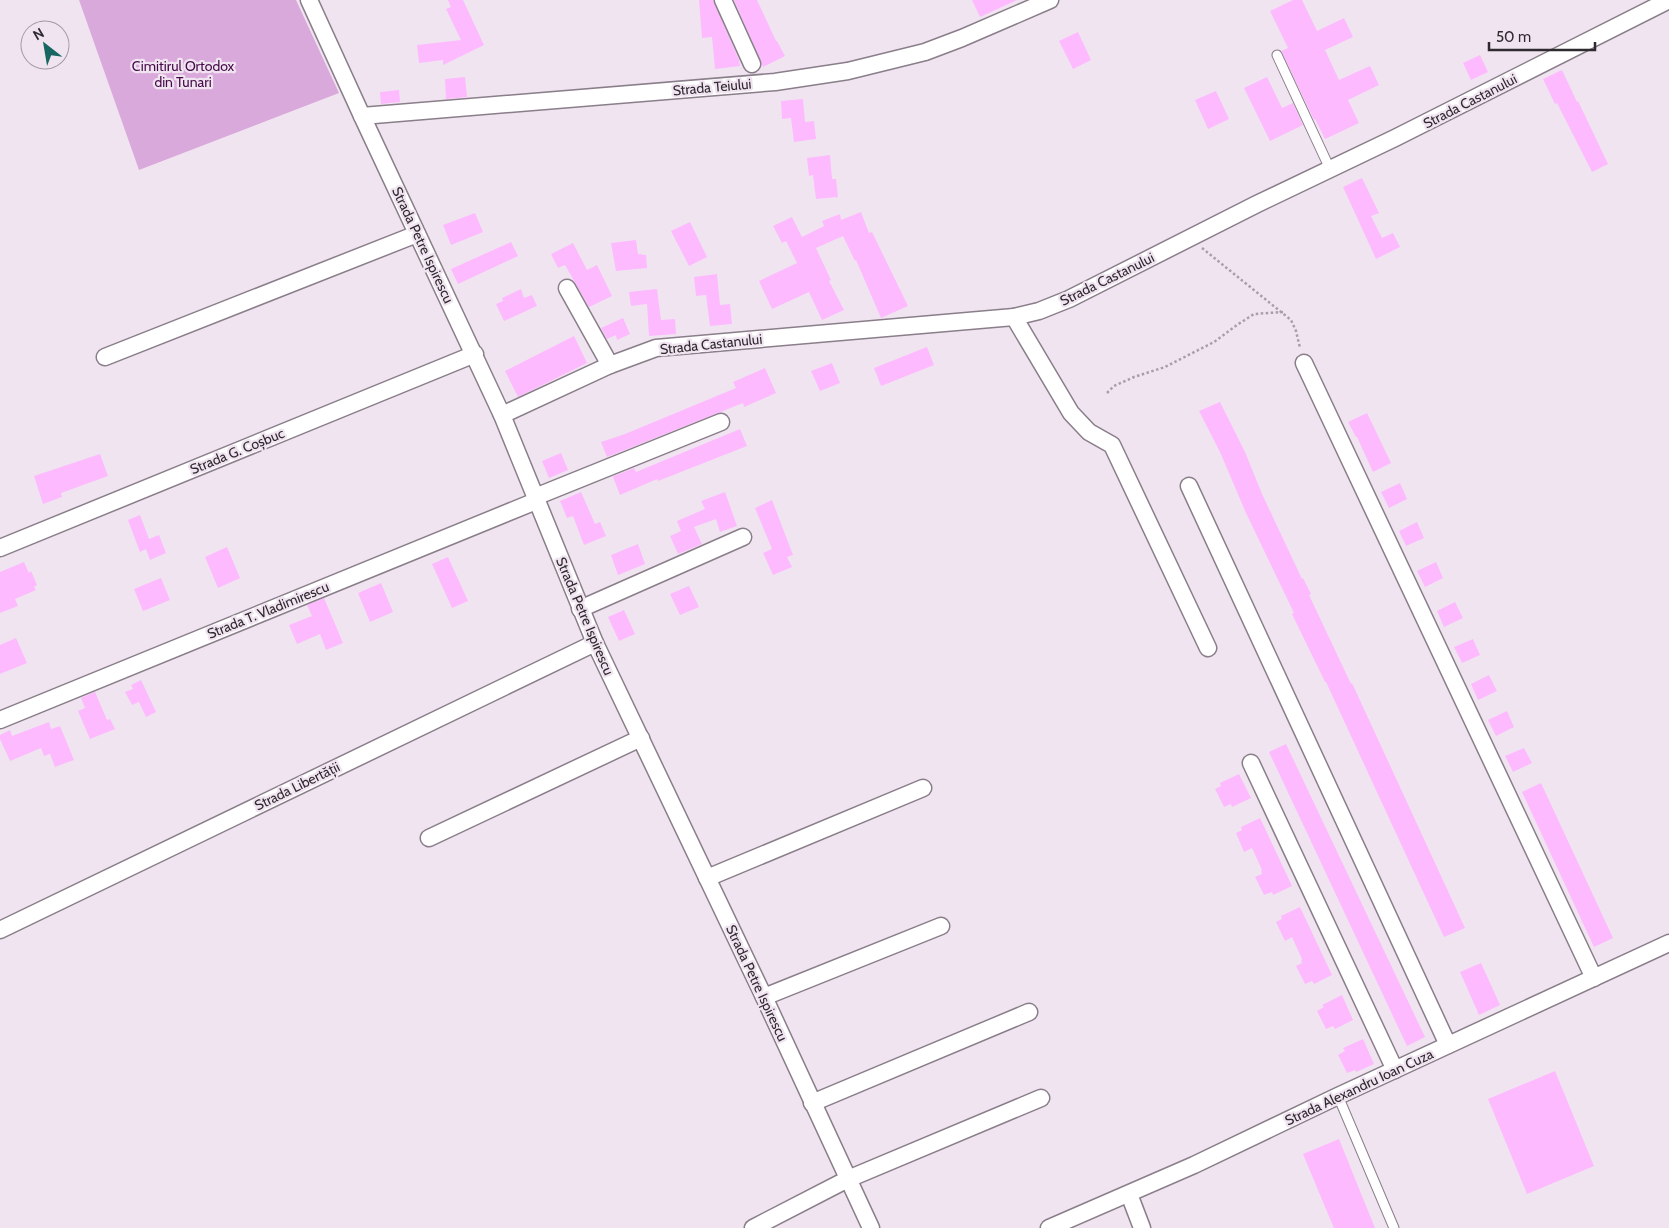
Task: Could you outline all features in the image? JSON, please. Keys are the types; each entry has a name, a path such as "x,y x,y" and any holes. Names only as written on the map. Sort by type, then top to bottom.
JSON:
{"street":[{"name":"Strada Petre Ispirescu","path":"309,0 417,234 475,354 502,415 595,643 871,1228"},
{"path":"723,0 752,64"},
{"name":"Strada Teiului","path":"362,116 775,82 848,71 925,52 1050,0"},
{"name":"Strada Castanului","path":"502,415 610,365 656,348 1014,317 1039,311 1069,299 1396,138 1669,0"},
{"path":"105,357 417,234"},
{"path":"567,288 610,365"},
{"path":"1014,317 1072,413 1089,432 1112,446 1118,456 1208,648"},
{"name":"Strada G. Coșbuc","path":"0,548 475,354"},
{"path":"1304,363 1594,978"},
{"name":"Strada T. Vladimirescu","path":"0,720 721,422"},
{"path":"1189,486 1448,1045"},
{"path":"580,609 743,537"},
{"name":"Strada Libertății","path":"0,930 595,643"},
{"path":"429,838 640,738"},
{"path":"1251,763 1395,1070"},
{"path":"707,878 923,788"},
{"path":"764,998 941,926"},
{"name":"Strada Alexandru Ioan Cuza","path":"1049,1228 1194,1165 1338,1096 1669,944"},
{"path":"812,1103 1028,1012"},
{"path":"753,1228 848,1179 1040,1098"},
{"path":"1129,1194 1142,1228"}],"lane":[{"path":"1277,56 1330,169"},
{"path":"1338,1096 1394,1228"}],"path":[{"path":"1188,239 1210,253 1291,320 1296,331 1304,363"},
{"path":"1107,393 1114,386 1165,367 1214,342 1254,314 1282,312"}],"green space":[{"name":"Cimitirul Ortodox din Tunari","path":"79,0 296,0 339,93 139,170"}],"building":[{"path":"448,0 463,0 484,45 443,65 443,60 419,63 417,45 461,40 446,9 451,7"},
{"path":"699,0 713,0 740,66 715,69 712,37 702,38"},
{"path":"734,0 757,0 785,56 763,67"},
{"path":"972,0 1017,0 980,17"},
{"path":"1293,0 1302,0 1317,31 1344,18 1353,37 1325,50 1339,80 1370,66 1379,85 1348,100 1359,123 1325,139 1281,51 1288,48 1270,11"},
{"path":"1078,32 1091,60 1073,69 1059,41"},
{"path":"1480,55 1488,72 1471,80 1463,63"},
{"path":"1562,70 1608,164 1592,172 1543,79"},
{"path":"465,77 467,97 446,99 445,79"},
{"path":"1267,77 1282,108 1293,103 1303,125 1270,141 1244,88"},
{"path":"399,90 400,102 381,104 380,92"},
{"path":"1216,91 1229,119 1208,129 1195,100"},
{"path":"803,99 805,122 814,121 816,139 794,142 791,118 782,119 781,101"},
{"path":"830,155 832,179 836,179 838,197 816,199 813,175 809,176 807,158"},
{"path":"1362,178 1379,213 1371,216 1382,238 1393,233 1400,247 1376,259 1343,187"},
{"path":"861,212 869,233 872,232 908,306 881,318 856,260 843,236 816,248 831,280 829,281 844,310 822,320 809,292 772,309 759,281 797,263 786,241 782,243 773,226 792,217 802,237 824,226 822,221 840,214 841,220"},
{"path":"475,213 483,232 451,245 443,225"},
{"path":"690,222 707,257 689,266 671,231"},
{"path":"636,240 638,254 646,255 647,268 616,271 611,243"},
{"path":"511,242 518,256 458,284 451,269"},
{"path":"573,243 587,270 597,265 612,296 589,307 565,265 558,268 551,254"},
{"path":"717,274 720,305 730,304 732,324 710,326 706,295 696,296 694,277"},
{"path":"521,289 524,298 532,295 537,306 504,321 496,304 503,301 502,298"},
{"path":"657,289 661,320 675,319 676,334 649,336 647,304 631,306 629,292"},
{"path":"623,318 630,334 617,340 616,335 607,339 601,328"},
{"path":"574,336 587,363 518,397 505,371"},
{"path":"927,347 934,365 881,386 874,368"},
{"path":"832,363 840,383 820,391 811,371"},
{"path":"765,368 776,393 744,407 743,403 607,457 601,442 736,388 733,382"},
{"path":"1220,402 1245,452 1262,494 1311,594 1309,595 1352,683 1465,928 1444,937 1326,682 1292,614 1294,613 1246,513 1220,452 1199,411"},
{"path":"1367,413 1391,463 1373,472 1348,422"},
{"path":"740,429 747,446 658,481 657,479 620,495 614,476 634,468 636,472"},
{"path":"561,453 568,470 549,478 542,461"},
{"path":"100,454 108,476 61,493 62,497 43,504 34,476"},
{"path":"1400,483 1407,499 1389,508 1381,492"},
{"path":"581,492 595,524 600,522 606,536 584,545 573,516 567,518 560,501"},
{"path":"725,492 737,526 720,532 716,519 694,527 702,544 678,554 670,536 681,531 677,521 705,509 701,501"},
{"path":"772,500 793,555 787,557 792,567 773,575 763,553 772,549 755,508"},
{"path":"140,515 149,539 159,535 166,553 150,560 146,549 140,552 128,520"},
{"path":"1417,522 1424,538 1406,546 1399,531"},
{"path":"638,544 645,564 618,575 611,555"},
{"path":"227,547 240,578 218,588 205,557"},
{"path":"448,557 468,601 452,608 432,564"},
{"path":"24,562 29,573 31,571 37,585 34,587 36,590 15,599 18,606 0,613 0,572"},
{"path":"1436,562 1443,578 1425,587 1417,571"},
{"path":"161,578 170,600 143,611 134,589"},
{"path":"381,583 393,612 370,622 358,593"},
{"path":"689,586 699,607 680,615 670,594"},
{"path":"324,598 343,643 326,650 320,634 297,644 289,625 312,616 307,605"},
{"path":"1455,602 1463,618 1444,627 1437,611"},
{"path":"624,610 635,634 619,641 608,617"},
{"path":"16,638 27,663 0,674 0,645"},
{"path":"1473,639 1480,655 1462,663 1454,647"},
{"path":"1489,675 1497,691 1478,700 1471,684"},
{"path":"141,680 156,712 146,717 139,702 132,705 125,692 133,689 131,685"},
{"path":"95,692 107,720 110,719 115,729 90,739 78,711 85,708 81,698"},
{"path":"1507,711 1514,727 1496,736 1488,720"},
{"path":"49,722 51,729 60,726 74,760 55,767 50,754 44,756 41,748 10,761 0,735 10,730 12,736"},
{"path":"1286,744 1425,1037 1407,1046 1269,752"},
{"path":"1524,748 1532,763 1513,772 1505,756"},
{"path":"1239,774 1251,798 1232,807 1231,804 1224,807 1215,789 1221,786 1220,783"},
{"path":"1541,783 1613,938 1594,947 1522,792"},
{"path":"1260,818 1292,886 1273,895 1272,892 1264,895 1255,877 1262,874 1262,870 1252,848 1244,852 1236,833 1242,830 1241,827"},
{"path":"1300,907 1332,975 1314,984 1312,981 1305,984 1296,966 1302,963 1302,959 1292,937 1285,941 1276,922 1282,919 1281,916"},
{"path":"1481,963 1500,1005 1479,1015 1460,972"},
{"path":"1342,995 1353,1020 1335,1029 1333,1026 1326,1029 1317,1011 1324,1007 1322,1005"},
{"path":"1363,1039 1374,1064 1356,1072 1355,1070 1347,1073 1338,1055 1345,1051 1343,1048"},
{"path":"1555,1071 1594,1166 1527,1194 1488,1099"},
{"path":"1339,1139 1375,1228 1334,1228 1303,1154"}]}
